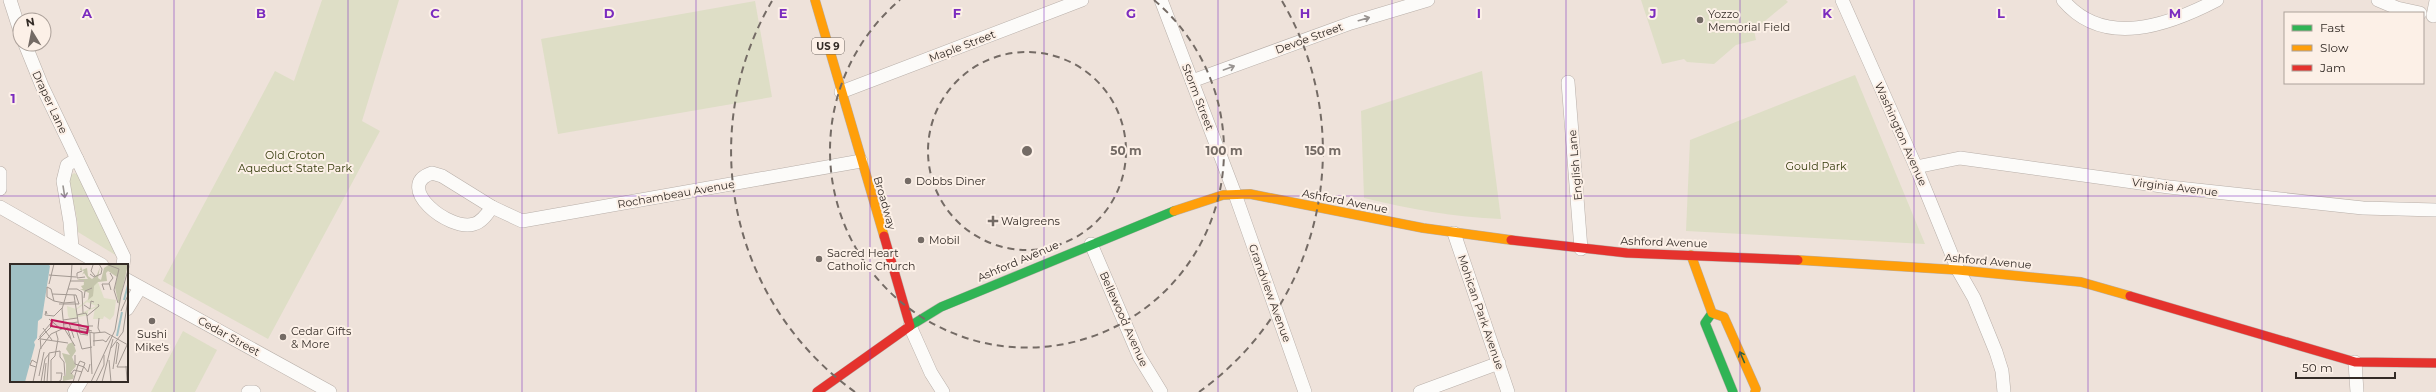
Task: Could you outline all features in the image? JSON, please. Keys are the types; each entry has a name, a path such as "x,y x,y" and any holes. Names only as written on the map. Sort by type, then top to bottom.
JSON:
{"main road":[{"name":"Broadway","path":"815,0 910,326"},
{"name":"Ashford Avenue","path":"910,326 940,307 1172,212 1210,199 1234,194 1250,194 1454,233 1581,249 1627,253 1691,255 1958,270 2081,282 2355,362 2436,364"},
{"path":"1691,255 1712,313"},
{"path":"1712,313 1705,323 1733,392"},
{"path":"1712,313 1724,317 1756,389 1755,392"},
{"path":"817,392 910,326"}],"street":[{"path":"10,0 14,12"},
{"name":"Maple Street","path":"841,92 1082,0"},
{"name":"Storm Street","path":"1161,0 1234,194"},
{"name":"Devoe Street","path":"1192,81 1351,23 1428,0"},
{"name":"Washington Avenue","path":"1842,0 1916,167 1958,270 1974,298 1996,352 2002,371 2004,392"},
{"path":"2063,0 2074,13 2102,25 2134,29 2166,23 2217,0"},
{"path":"2378,0 2397,8 2418,12"},
{"path":"2428,14 2436,1"},
{"name":"Draper Lane","path":"28,52 42,86 76,159 124,257 123,264"},
{"name":"English Lane","path":"1568,82 1581,249"},
{"name":"Virginia Avenue","path":"1916,167 1960,158 2169,187 2363,208 2436,210"},
{"path":"72,247 70,222 63,181 67,165 76,159"},
{"name":"Rochambeau Avenue","path":"492,208 479,222 471,225 443,218 433,212 420,196 419,182 426,175 432,173 442,176 492,208 522,221 861,161"},
{"path":"0,174 0,190"},
{"name":"Grandview Avenue","path":"1234,194 1305,392"},
{"path":"0,208 100,264"},
{"name":"Mohican Park Avenue","path":"1454,233 1508,392"},
{"name":"Bellewood Avenue","path":"1092,244 1139,356 1161,392"},
{"name":"Cedar Street","path":"128,281 239,341 324,391"},
{"path":"128,307 140,288"},
{"path":"910,326 931,373 943,392"},
{"path":"2355,362 2357,392"},
{"path":"1420,392 1499,363"},
{"path":"74,392 80,382"},
{"path":"248,392 254,392"}],"green space":[{"name":"Old Croton Aqueduct State Park","path":"322,0 399,0 362,121 380,131 268,339 163,281 275,71 294,81"},
{"name":"Yozzo Memorial Field","path":"1641,0 1786,0 1788,2 1754,30 1756,40 1736,45 1714,64 1687,62 1684,59 1662,64"},
{"path":"755,1 772,97 558,134 541,39"},
{"path":"1482,71 1501,219 1432,212 1364,198 1361,111"},
{"name":"Gould Park","path":"1855,75 1925,244 1686,231 1690,140"},
{"path":"74,173 78,175 117,256 78,232 77,218 68,178"},
{"path":"183,331 217,350 195,392 151,392"}],"traffic: fast":[{"path":"910,326 941,307 1174,211"},
{"path":"1712,313 1705,323 1733,392"}],"traffic: slow":[{"path":"815,0 884,236"},
{"path":"1174,211 1223,195 1250,194 1423,228 1511,240"},
{"path":"1691,255 1712,313 1724,317 1756,389 1755,392"},
{"path":"1798,260 1958,270 2081,282 2130,296"}],"traffic: jam":[{"path":"817,392 910,326 884,236"},
{"path":"1511,240 1627,253 1798,260"},
{"path":"2130,296 2355,362 2436,363"}],"place":[{"name":"Yozzo Memorial Field","path":"1700,20"},
{"name":"Dobbs Diner","path":"908,181"},
{"name":"Walgreens","path":"993,221"},
{"name":"Mobil","path":"921,240"},
{"name":"Sacred Heart Catholic Church","path":"819,259"},
{"name":"Sushi Mike's","path":"152,321"},
{"name":"Cedar Gifts & More","path":"283,337"}]}
